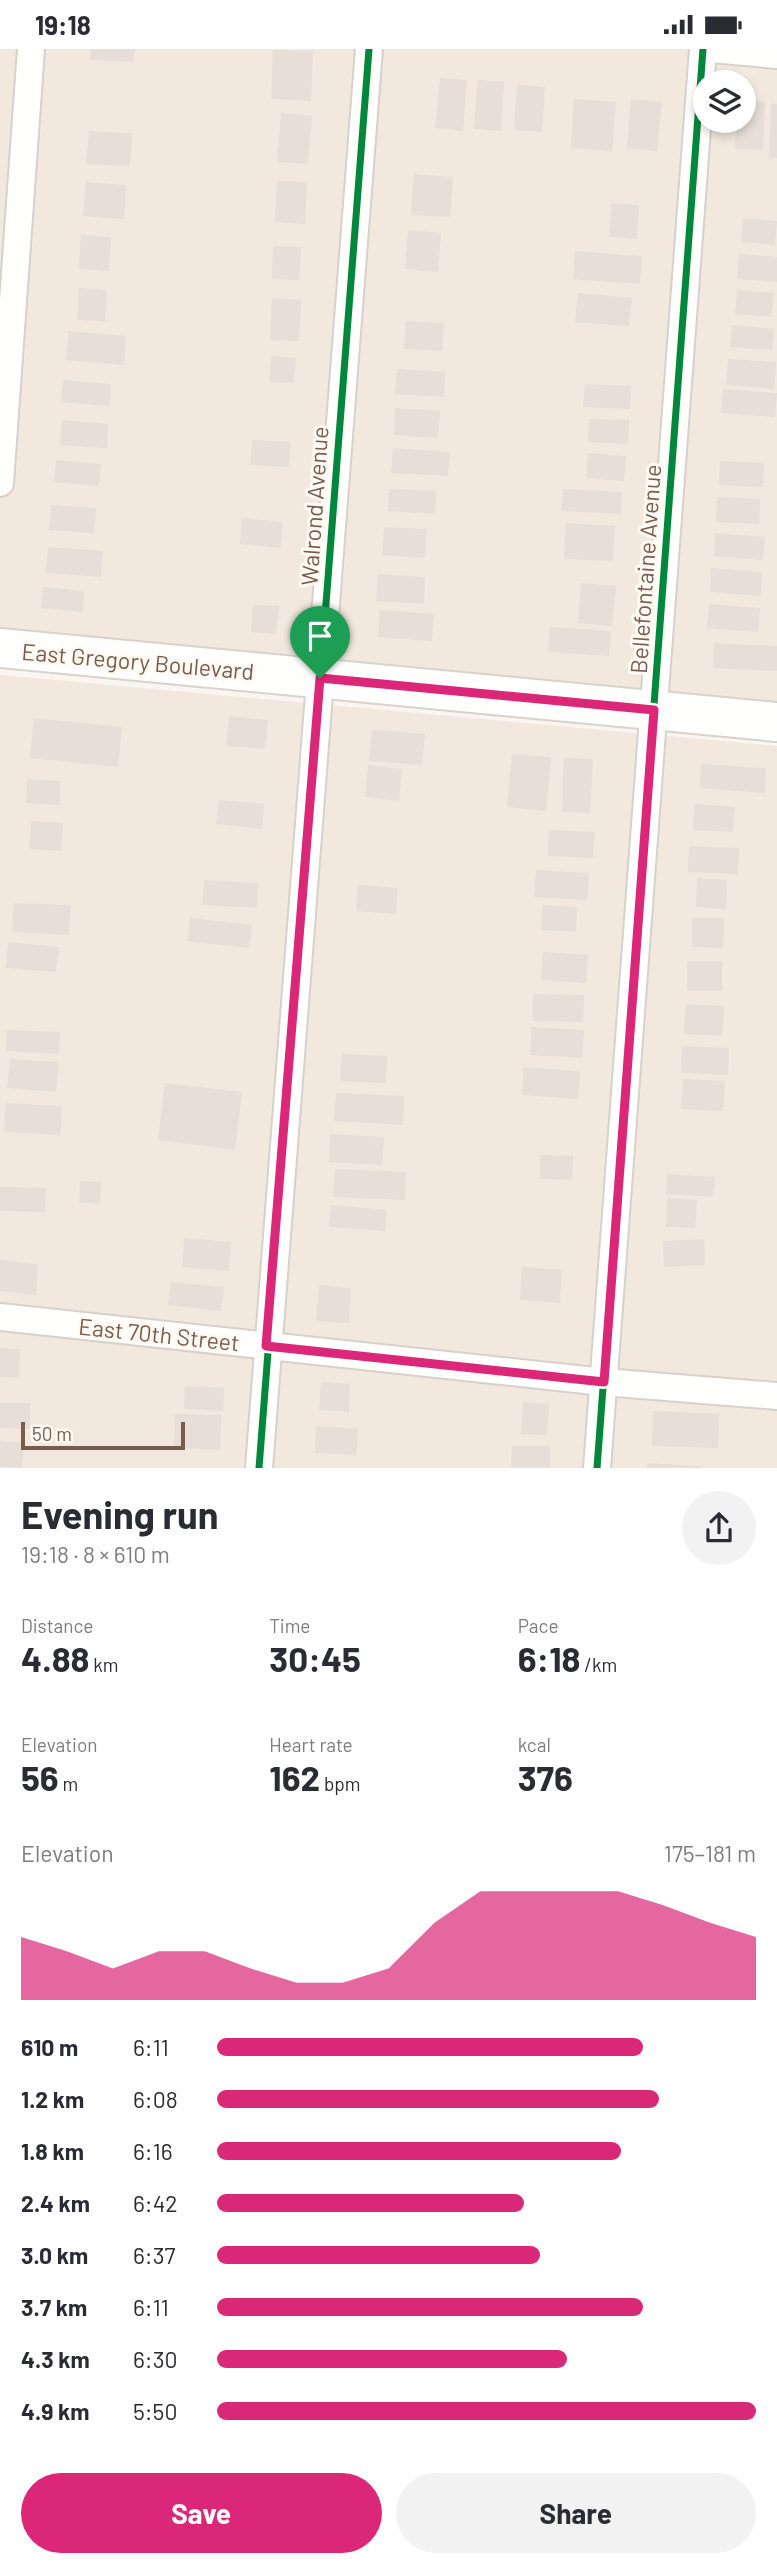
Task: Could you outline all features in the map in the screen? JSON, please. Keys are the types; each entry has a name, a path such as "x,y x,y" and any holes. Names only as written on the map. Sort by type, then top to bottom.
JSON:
{"main road":[{"name":"East Gregory Boulevard","path":"0,647 777,722"}],"street":[{"path":"0,483 31,49"},
{"name":"Walrond Avenue","path":"259,1468 266,1346 369,49"},
{"name":"Bellefontaine Avenue","path":"597,1468 703,49"},
{"path":"712,49 777,55"},
{"name":"East 70th Street","path":"0,1317 604,1382 777,1395"}],"shaded area":[{"path":"0,49 777,49 777,703 0,630"},
{"path":"0,675 777,746 777,1468 0,1468"}],"building":[{"path":"90,49 135,49 134,62 90,60"},
{"path":"273,50 313,51 311,101 271,99"},
{"path":"440,78 467,80 463,131 435,128"},
{"path":"478,80 504,82 501,131 474,129"},
{"path":"517,85 545,87 542,132 514,130"},
{"path":"574,99 616,102 612,151 571,148"},
{"path":"631,99 662,102 657,151 627,148"},
{"path":"756,102 765,102 763,150 735,149 736,133 756,133"},
{"path":"771,103 777,104 777,158 769,157"},
{"path":"281,113 312,116 308,164 277,162"},
{"path":"89,131 132,133 130,166 86,164"},
{"path":"414,174 453,177 450,217 411,215"},
{"path":"277,181 307,182 305,224 275,222"},
{"path":"86,182 126,185 124,219 83,216"},
{"path":"612,203 639,205 637,239 609,237"},
{"path":"743,218 777,221 775,245 741,242"},
{"path":"408,230 441,233 438,272 405,269"},
{"path":"81,235 111,237 109,271 79,269"},
{"path":"273,246 301,247 299,280 272,279"},
{"path":"575,251 642,256 640,284 573,279"},
{"path":"739,254 777,257 777,282 737,279"},
{"path":"79,288 107,290 105,322 77,320"},
{"path":"737,290 774,293 771,317 735,314"},
{"path":"578,293 632,298 629,326 575,322"},
{"path":"272,298 301,300 299,341 270,340"},
{"path":"406,321 444,323 442,351 404,349"},
{"path":"732,325 774,329 772,350 730,347"},
{"path":"69,331 126,336 124,365 66,360"},
{"path":"271,356 296,358 293,383 269,382"},
{"path":"728,359 776,362 774,389 726,385"},
{"path":"397,369 445,372 444,397 395,394"},
{"path":"63,380 111,384 110,406 61,402"},
{"path":"585,384 631,386 630,409 583,407"},
{"path":"723,389 777,393 775,417 721,413"},
{"path":"395,408 440,411 438,438 394,435"},
{"path":"589,419 629,420 628,444 588,442"},
{"path":"62,420 108,424 107,448 60,445"},
{"path":"252,440 291,442 289,467 251,465"},
{"path":"393,448 450,452 448,476 391,473"},
{"path":"588,453 626,456 624,481 586,478"},
{"path":"56,460 101,464 99,486 54,482"},
{"path":"720,461 764,463 763,487 719,485"},
{"path":"389,489 436,491 435,514 388,511"},
{"path":"563,489 622,492 621,514 561,511"},
{"path":"717,497 760,499 759,524 716,522"},
{"path":"51,505 96,508 94,533 49,530"},
{"path":"242,518 283,522 281,548 240,544"},
{"path":"566,523 615,526 613,561 564,559"},
{"path":"384,527 427,529 425,558 382,555"},
{"path":"715,533 765,537 763,560 714,556"},
{"path":"48,547 103,551 101,577 46,573"},
{"path":"711,568 762,572 761,596 710,592"},
{"path":"378,574 425,577 424,604 376,601"},
{"path":"581,583 616,586 612,626 578,623"},
{"path":"43,587 84,591 83,612 41,608"},
{"path":"709,604 760,608 758,632 707,628"},
{"path":"253,605 279,606 276,634 251,632"},
{"path":"380,610 434,614 432,641 378,637"},
{"path":"550,627 611,631 609,656 548,652"},
{"path":"714,643 777,646 777,671 713,668"},
{"path":"229,716 268,720 265,749 226,746"},
{"path":"34,718 122,727 118,767 30,758"},
{"path":"372,730 425,734 422,765 369,761"},
{"path":"512,754 551,757 546,811 507,807"},
{"path":"564,758 593,759 590,813 562,812"},
{"path":"701,764 766,768 765,793 700,788"},
{"path":"368,765 402,769 399,801 365,797"},
{"path":"27,779 60,781 60,805 26,803"},
{"path":"219,800 264,804 262,829 216,824"},
{"path":"694,804 735,807 733,832 693,830"},
{"path":"31,821 63,823 61,851 29,849"},
{"path":"549,830 595,832 593,858 548,856"},
{"path":"689,846 739,848 738,874 688,872"},
{"path":"536,870 589,873 587,900 534,897"},
{"path":"697,878 727,880 726,909 696,907"},
{"path":"204,880 258,883 257,908 203,905"},
{"path":"358,885 397,888 396,914 356,911"},
{"path":"14,903 71,905 69,935 12,932"},
{"path":"543,905 577,907 576,932 541,930"},
{"path":"190,918 252,925 249,948 188,941"},
{"path":"692,918 724,918 723,948 692,947"},
{"path":"8,942 59,947 56,972 6,968"},
{"path":"543,952 588,955 586,983 541,980"},
{"path":"687,961 722,961 722,991 687,991"},
{"path":"533,994 584,995 583,1022 533,1021"},
{"path":"686,1004 724,1006 722,1036 684,1034"},
{"path":"532,1027 584,1030 582,1058 530,1055"},
{"path":"7,1030 60,1032 59,1054 6,1051"},
{"path":"682,1046 729,1048 728,1075 681,1073"},
{"path":"342,1054 387,1056 386,1083 340,1081"},
{"path":"10,1059 59,1062 56,1092 7,1088"},
{"path":"524,1067 580,1071 578,1099 522,1095"},
{"path":"683,1079 725,1081 723,1111 681,1109"},
{"path":"165,1083 242,1092 235,1150 158,1140"},
{"path":"336,1093 404,1096 403,1125 334,1121"},
{"path":"6,1103 62,1106 60,1135 4,1132"},
{"path":"330,1134 384,1137 382,1165 329,1162"},
{"path":"540,1155 573,1156 572,1180 540,1179"},
{"path":"335,1169 406,1172 405,1200 333,1197"},
{"path":"667,1174 715,1177 713,1197 666,1194"},
{"path":"80,1181 101,1182 100,1204 79,1202"},
{"path":"0,1187 46,1188 45,1212 0,1211"},
{"path":"667,1198 697,1200 695,1228 666,1227"},
{"path":"331,1205 387,1210 385,1231 329,1227"},
{"path":"184,1238 231,1242 229,1271 182,1267"},
{"path":"704,1239 705,1265 664,1267 663,1241"},
{"path":"0,1260 38,1264 36,1295 0,1291"},
{"path":"522,1267 562,1270 560,1303 520,1300"},
{"path":"171,1282 224,1287 221,1311 168,1305"},
{"path":"319,1285 351,1288 349,1323 316,1321"},
{"path":"0,1348 20,1349 19,1378 0,1377"},
{"path":"321,1382 350,1384 349,1412 319,1410"},
{"path":"185,1386 224,1388 223,1411 184,1409"},
{"path":"523,1402 549,1404 547,1435 521,1434"},
{"path":"0,1403 30,1403 30,1429 0,1428"},
{"path":"653,1411 719,1414 718,1448 652,1446"},
{"path":"175,1414 221,1415 220,1450 174,1448"},
{"path":"316,1426 358,1429 356,1455 315,1453"},
{"path":"0,1441 24,1443 22,1468 0,1467"},
{"path":"512,1446 550,1446 550,1468 511,1468"},
{"path":"647,1463 701,1466 701,1468 647,1468"}],"cycle path":[{"path":"259,1468 369,49"},
{"path":"597,1468 703,49"}],"route":[{"path":"320,678 654,710 604,1382 266,1346 320,678"}]}
